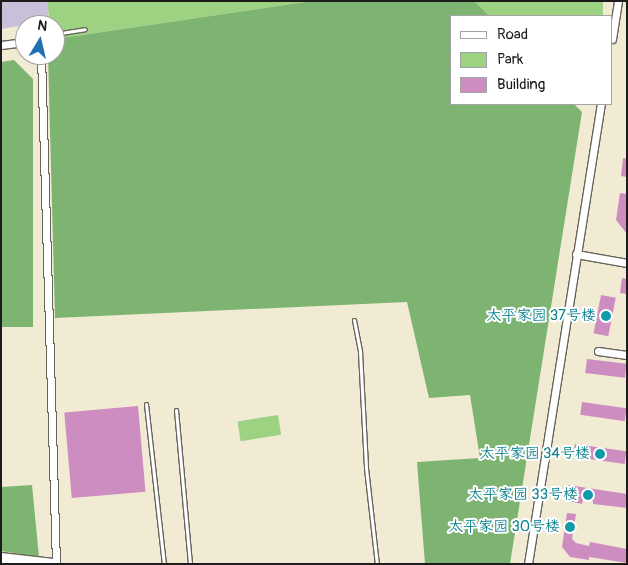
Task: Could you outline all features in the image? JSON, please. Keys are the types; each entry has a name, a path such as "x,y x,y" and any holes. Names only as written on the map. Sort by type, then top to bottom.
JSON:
{"main road":[{"path":"1,558 54,564"}],"street":[{"path":"613,33 618,1"},
{"path":"1,45 15,43"},
{"path":"41,65 54,564"},
{"path":"528,564 601,105"},
{"path":"576,254 627,263"},
{"path":"598,350 627,355"}],"lane":[{"path":"65,32 85,29"},
{"path":"354,320 360,352 366,468 377,564"},
{"path":"146,404 164,564"},
{"path":"176,410 190,564"}],"shaded area":[{"path":"1,1 47,1 48,15 15,15 15,27 1,29"}],"green space":[{"path":"47,1 312,1 65,38 65,15 49,15"},
{"path":"312,1 474,1 488,15 450,15 450,105 575,105 582,112 510,564 425,564 417,462 480,458 470,395 429,398 407,302 55,318 48,65 65,65 65,38"},
{"path":"474,1 603,1 603,15 474,15"},
{"path":"14,60 15,65 19,65 33,79 33,327 1,327 1,62"},
{"path":"278,415 281,435 241,441 238,421"},
{"path":"32,485 39,557 1,551 1,487"}],"building":[{"path":"623,158 627,159 627,177 621,176"},
{"path":"620,193 627,194 627,234 616,220"},
{"path":"622,278 627,279 627,294 620,293"},
{"name":"太平家园 37号楼","path":"601,295 616,298 608,336 594,333"},
{"path":"587,359 627,364 625,378 585,373"},
{"path":"582,402 627,408 625,421 580,415"},
{"path":"138,406 145,492 72,498 64,412"},
{"name":"太平家园 34号楼","path":"575,444 626,451 625,464 573,457"},
{"name":"太平家园 33号楼","path":"568,485 627,494 627,508 593,504 593,501 583,500 582,504 573,502 566,499"},
{"name":"太平家园 30号楼","path":"567,513 576,514 572,539 576,543 589,546 590,542 627,549 627,563 589,557 589,560 570,557 562,547"}],"place":[{"name":"太平家园 37号楼","path":"606,316"},
{"name":"太平家园 34号楼","path":"600,454"},
{"name":"太平家园 33号楼","path":"588,495"},
{"name":"太平家园 30号楼","path":"570,527"}]}
